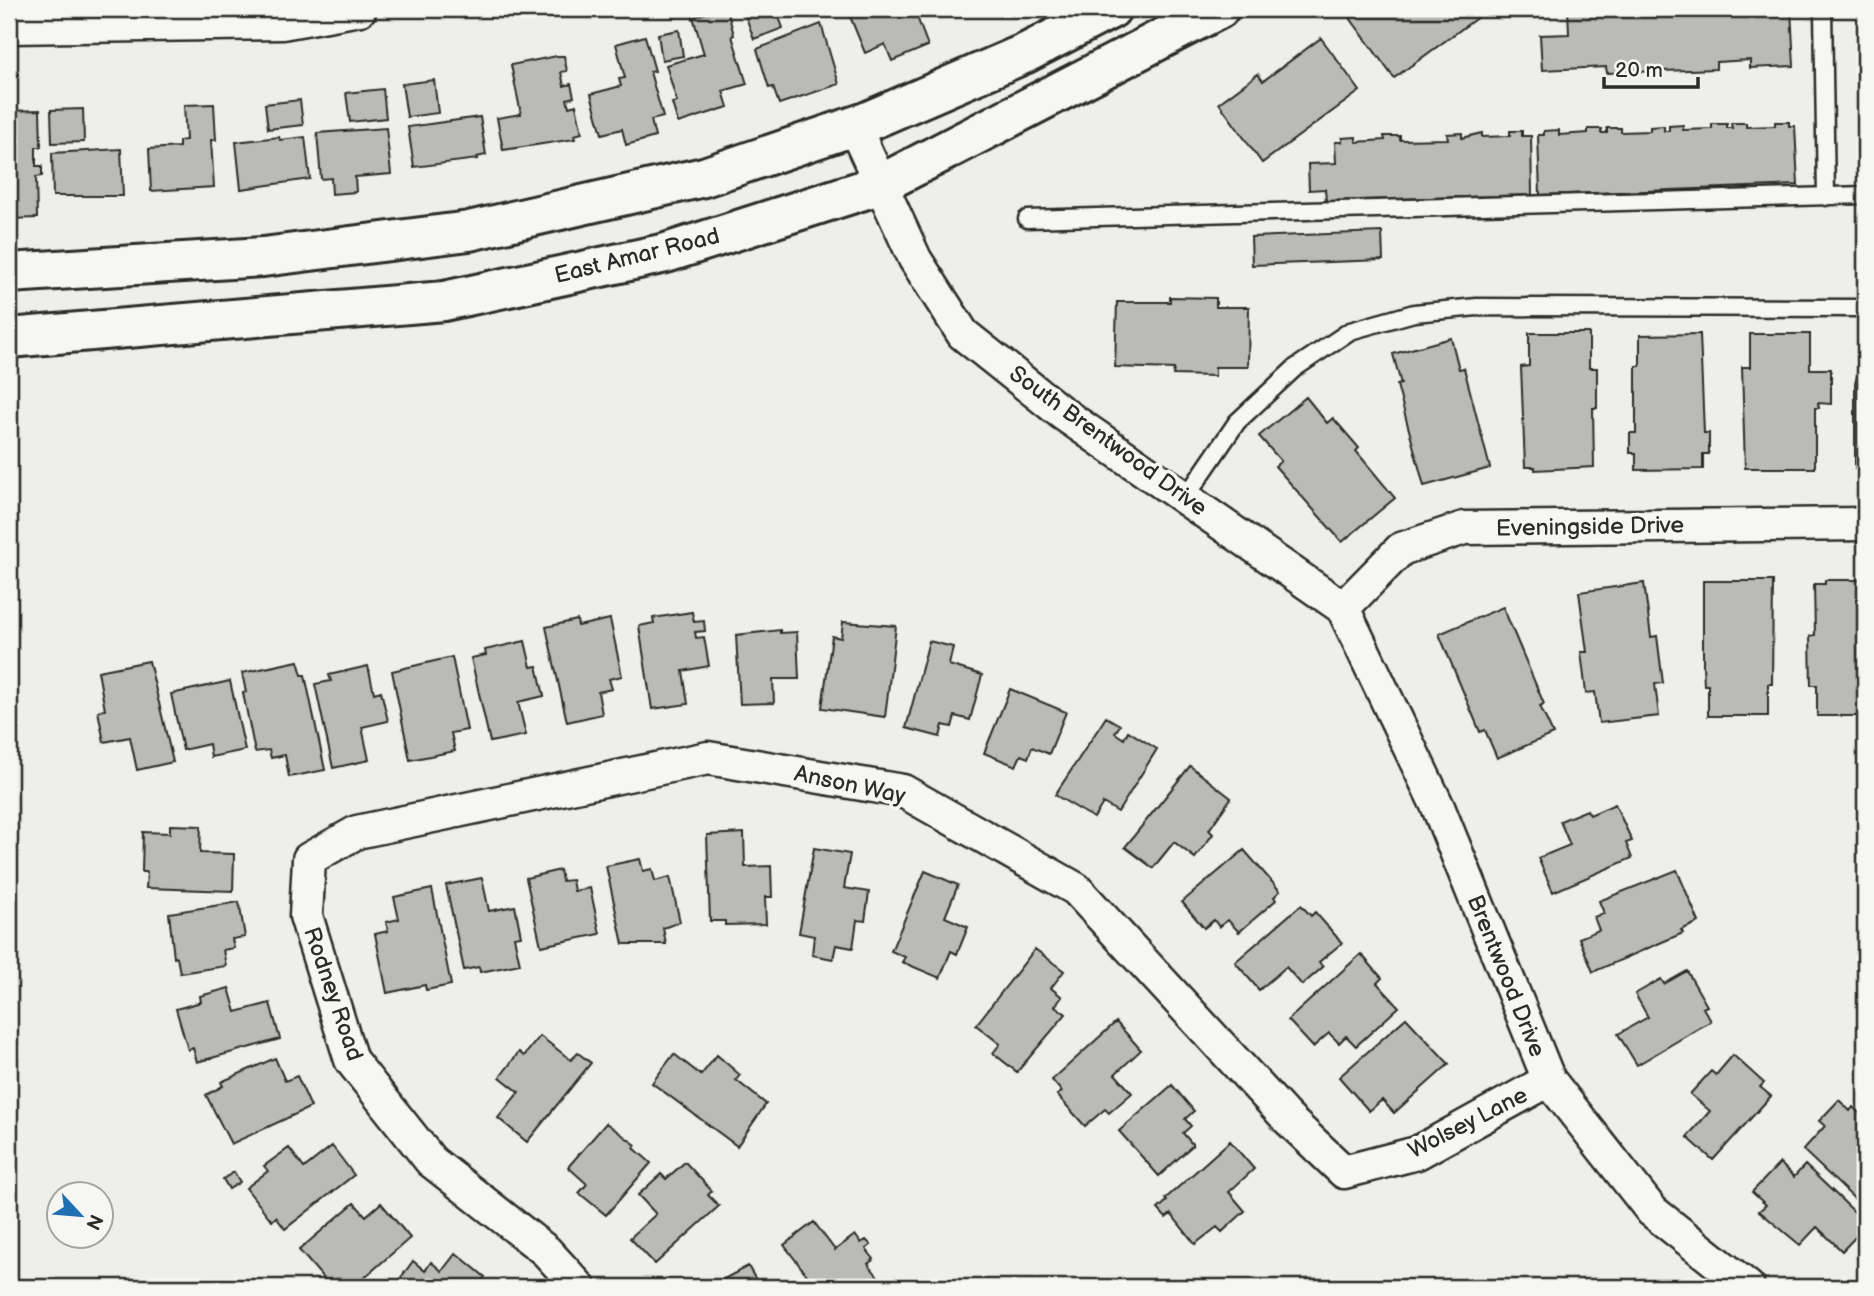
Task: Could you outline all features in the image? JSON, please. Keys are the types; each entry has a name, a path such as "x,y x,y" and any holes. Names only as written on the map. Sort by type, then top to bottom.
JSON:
{"main road":[{"path":"9,273 263,257 469,231 704,177 854,126 994,68 1111,9"},
{"name":"East Amar Road","path":"9,338 444,301 666,253 879,185 1219,9"}],"street":[{"path":"9,27 282,16 360,9"},
{"name":"South Brentwood Drive","path":"854,126 915,259 964,334 1062,413 1343,608"},
{"name":"Eveningside Drive","path":"1343,608 1401,549 1464,528 1865,524"},
{"name":"Brentwood Drive","path":"1343,608 1438,807 1549,1080 1652,1211 1748,1287"},
{"name":"Anson Way","path":"309,859 357,832 708,758 903,792 1076,889 1287,1119 1344,1172"},
{"name":"Rodney Road","path":"309,859 306,916 351,1060 431,1161 546,1251 579,1287"},
{"name":"Wolsey Lane","path":"1344,1172 1417,1153 1549,1080"}],"lane":[{"path":"1823,9 1826,197"},
{"path":"1027,219 1865,195"},
{"path":"1186,497 1237,422 1295,368 1350,331 1414,313 1477,307 1865,308"}],"building":[{"path":"727,9 734,35 732,36 747,84 723,91 728,107 678,123 672,103 677,102 666,65 704,54 693,17"},
{"path":"743,9 776,9 783,28 754,39"},
{"path":"847,9 914,9 928,46 892,61 885,44 865,53"},
{"path":"1363,9 1489,9 1394,78 1350,18"},
{"path":"1568,9 1791,9 1794,66 1750,68 1750,60 1716,62 1716,69 1607,73 1606,67 1542,70 1540,35 1569,34"},
{"path":"821,24 839,84 779,104 773,87 769,88 757,49"},
{"path":"679,30 683,56 662,60 658,34"},
{"path":"645,36 655,71 650,72 663,117 651,120 655,137 626,145 622,129 602,134 591,94 621,86 619,79 625,78 616,44"},
{"path":"1321,38 1360,91 1262,163 1219,103 1258,74 1263,81"},
{"path":"564,56 567,71 561,72 564,86 571,84 574,97 567,99 569,107 576,105 582,133 574,135 575,139 503,150 497,118 521,114 511,65"},
{"path":"434,80 438,113 407,117 402,84"},
{"path":"383,89 386,118 350,122 346,93"},
{"path":"300,100 303,125 268,129 265,104"},
{"path":"214,104 216,140 211,140 214,187 151,191 149,149 179,147 179,141 186,140 184,105"},
{"path":"83,109 84,142 52,143 51,110"},
{"path":"40,110 41,147 36,147 36,166 42,166 42,176 36,177 37,218 9,219 9,111"},
{"path":"480,117 486,155 477,157 478,159 414,167 408,127"},
{"path":"1775,122 1789,122 1789,126 1795,126 1798,185 1540,195 1538,135 1544,135 1544,131 1559,130 1559,135 1602,129 1601,133 1607,133 1607,128 1621,128 1621,132 1650,131 1650,127 1664,126 1664,131 1669,131 1669,126 1683,125 1683,130 1712,129 1712,124 1727,124 1727,128 1732,128 1731,123 1746,123 1746,127 1775,126"},
{"path":"386,128 391,174 355,177 356,192 332,194 331,178 321,179 317,133"},
{"path":"1510,131 1522,131 1522,136 1531,136 1532,195 1326,201 1325,189 1309,190 1308,164 1336,163 1335,142 1342,142 1342,138 1356,137 1356,142 1385,140 1384,136 1400,136 1400,140 1448,139 1447,134 1462,133 1462,138 1482,133 1482,137 1510,136"},
{"path":"279,137 280,140 305,137 310,179 241,189 236,142"},
{"path":"121,149 123,196 53,196 52,153"},
{"path":"1382,232 1383,260 1252,265 1251,237"},
{"path":"1170,297 1216,298 1216,307 1249,307 1248,367 1215,367 1215,376 1173,375 1174,369 1115,367 1117,302 1170,302"},
{"path":"1529,333 1589,333 1589,368 1597,368 1597,408 1593,408 1594,467 1535,470 1535,467 1525,467 1521,367 1529,366"},
{"path":"1860,333 1865,333 1865,469 1855,469 1855,384 1860,366"},
{"path":"1700,334 1704,433 1709,433 1709,454 1703,454 1703,469 1636,470 1636,453 1630,453 1630,433 1636,433 1636,366 1640,366 1640,335"},
{"path":"1750,334 1810,334 1810,369 1831,369 1831,404 1818,403 1819,408 1815,408 1815,468 1745,468 1742,367 1750,367"},
{"path":"1451,338 1459,369 1464,368 1490,468 1424,486 1397,385 1401,384 1393,354"},
{"path":"1306,397 1327,423 1333,418 1359,448 1356,451 1395,498 1342,542 1275,466 1281,461 1259,436"},
{"path":"1825,580 1865,580 1865,716 1817,716 1817,685 1811,685 1810,636 1815,635 1814,584 1825,584"},
{"path":"1703,581 1773,581 1772,684 1768,684 1768,716 1708,716 1708,685 1704,685 1703,665"},
{"path":"1644,583 1651,637 1657,636 1663,683 1655,684 1659,716 1599,723 1595,692 1586,693 1581,652 1587,652 1579,592"},
{"path":"1503,607 1544,704 1540,706 1553,734 1497,758 1485,730 1480,732 1439,634"},
{"path":"692,612 694,622 704,621 705,631 695,632 696,638 704,637 709,666 683,671 688,704 652,709 639,626 654,623 653,618"},
{"path":"610,619 622,676 609,679 612,689 598,692 602,714 567,722 546,627 577,620 578,626"},
{"path":"843,622 896,626 885,717 822,708 832,636 841,638"},
{"path":"780,630 780,633 797,632 799,679 773,679 774,703 740,704 736,635"},
{"path":"525,641 531,667 537,666 544,696 518,702 526,735 490,742 471,658 486,655 485,650"},
{"path":"929,641 953,647 949,665 982,675 970,720 955,716 952,727 943,725 940,737 906,728"},
{"path":"452,657 467,730 451,733 455,751 410,760 392,671"},
{"path":"149,661 173,762 137,770 130,737 104,742 98,711 105,710 98,671"},
{"path":"298,661 302,675 305,675 325,770 289,777 285,755 271,758 269,750 255,752 243,693 246,692 242,673"},
{"path":"368,666 374,693 381,691 388,721 362,727 369,760 333,768 315,684 331,681 329,675"},
{"path":"230,681 245,750 211,757 209,744 183,750 171,694"},
{"path":"1010,689 1066,712 1049,754 1032,747 1028,758 1021,755 1016,766 984,753"},
{"path":"1106,717 1120,725 1115,733 1124,739 1128,731 1157,749 1118,812 1103,803 1094,818 1055,795"},
{"path":"1190,766 1231,798 1209,830 1213,834 1195,858 1174,842 1153,868 1125,847"},
{"path":"1615,804 1632,841 1626,843 1632,858 1553,892 1538,858 1570,845 1560,821 1587,810 1590,815"},
{"path":"170,825 201,826 200,853 234,854 233,891 146,888 147,872 142,872 143,832 170,833"},
{"path":"744,833 745,867 771,866 772,897 765,897 766,924 725,925 725,921 710,921 707,835"},
{"path":"814,848 850,854 844,888 869,892 865,921 857,920 853,948 836,945 833,959 812,955 814,936 799,933"},
{"path":"1244,850 1280,891 1274,897 1276,900 1239,932 1228,920 1219,927 1214,920 1204,928 1182,902"},
{"path":"640,859 643,871 652,869 655,881 670,877 680,922 663,928 666,944 623,944 606,866"},
{"path":"560,870 562,881 572,880 574,891 590,888 600,934 541,946 526,878"},
{"path":"1677,870 1699,922 1681,930 1683,933 1593,972 1579,938 1599,930 1594,917 1604,913 1599,901"},
{"path":"925,871 958,885 945,917 968,927 957,954 951,951 940,978 902,962 905,957 891,951"},
{"path":"482,878 489,911 515,906 521,936 514,937 520,964 480,972 479,967 464,970 446,885"},
{"path":"432,889 451,985 426,990 425,985 387,993 375,934 388,931 386,922 399,919 394,897"},
{"path":"239,902 245,937 232,939 234,948 223,950 226,966 180,973 177,957 174,958 169,913"},
{"path":"1301,905 1311,916 1315,912 1342,943 1319,962 1323,967 1302,985 1286,967 1259,990 1235,962"},
{"path":"1035,949 1064,971 1051,988 1062,997 1055,1006 1066,1014 1017,1072 993,1053 1000,1044 976,1025"},
{"path":"1361,954 1382,978 1377,983 1399,1007 1356,1046 1346,1036 1339,1043 1329,1033 1313,1047 1288,1020"},
{"path":"1687,971 1707,1006 1703,1008 1711,1021 1637,1065 1618,1034 1648,1017 1635,994 1661,979 1664,984"},
{"path":"229,988 236,1012 270,1003 280,1039 197,1062 193,1048 188,1050 176,1009 201,1002 200,996"},
{"path":"1406,1018 1449,1064 1394,1113 1382,1100 1369,1111 1339,1077"},
{"path":"1116,1022 1141,1050 1115,1074 1132,1093 1109,1113 1105,1109 1085,1126 1057,1095 1062,1092 1052,1080"},
{"path":"540,1036 571,1060 578,1053 591,1063 527,1142 498,1118 519,1092 500,1077 519,1052 524,1056"},
{"path":"674,1054 701,1075 717,1055 740,1075 736,1080 766,1104 737,1146 652,1083"},
{"path":"1733,1055 1764,1083 1760,1087 1771,1096 1713,1160 1687,1137 1710,1111 1690,1094 1711,1071 1716,1075"},
{"path":"275,1058 285,1081 297,1076 311,1107 231,1144 206,1095 223,1086 221,1082"},
{"path":"1172,1085 1194,1111 1185,1119 1191,1126 1183,1133 1193,1145 1159,1176 1119,1131"},
{"path":"1839,1100 1850,1111 1853,1107 1865,1119 1865,1209 1803,1150 1825,1126 1819,1121"},
{"path":"606,1123 636,1145 634,1148 651,1163 606,1215 579,1193 587,1184 568,1167"},
{"path":"1230,1141 1254,1169 1229,1192 1245,1211 1222,1232 1217,1227 1195,1244 1171,1214 1166,1218 1158,1209 1167,1201 1165,1199"},
{"path":"332,1146 354,1175 285,1229 276,1217 272,1221 246,1188 268,1171 264,1166 289,1148 304,1168"},
{"path":"685,1162 712,1191 708,1195 719,1206 655,1264 630,1238 656,1214 638,1195 661,1174 666,1179"},
{"path":"1780,1163 1794,1177 1805,1165 1865,1222 1865,1227 1842,1251 1817,1227 1800,1245 1759,1211 1766,1205 1752,1192"},
{"path":"234,1172 240,1182 229,1189 223,1179"},
{"path":"354,1203 366,1216 381,1203 410,1238 357,1284 360,1287 331,1287 299,1250"},
{"path":"814,1222 835,1250 855,1235 861,1243 866,1240 871,1245 866,1249 874,1259 868,1264 884,1284 879,1287 816,1287 784,1245"},
{"path":"456,1253 485,1277 478,1286 394,1287 413,1261 425,1271 431,1262 442,1271"},
{"path":"748,1266 760,1287 709,1287"}]}
